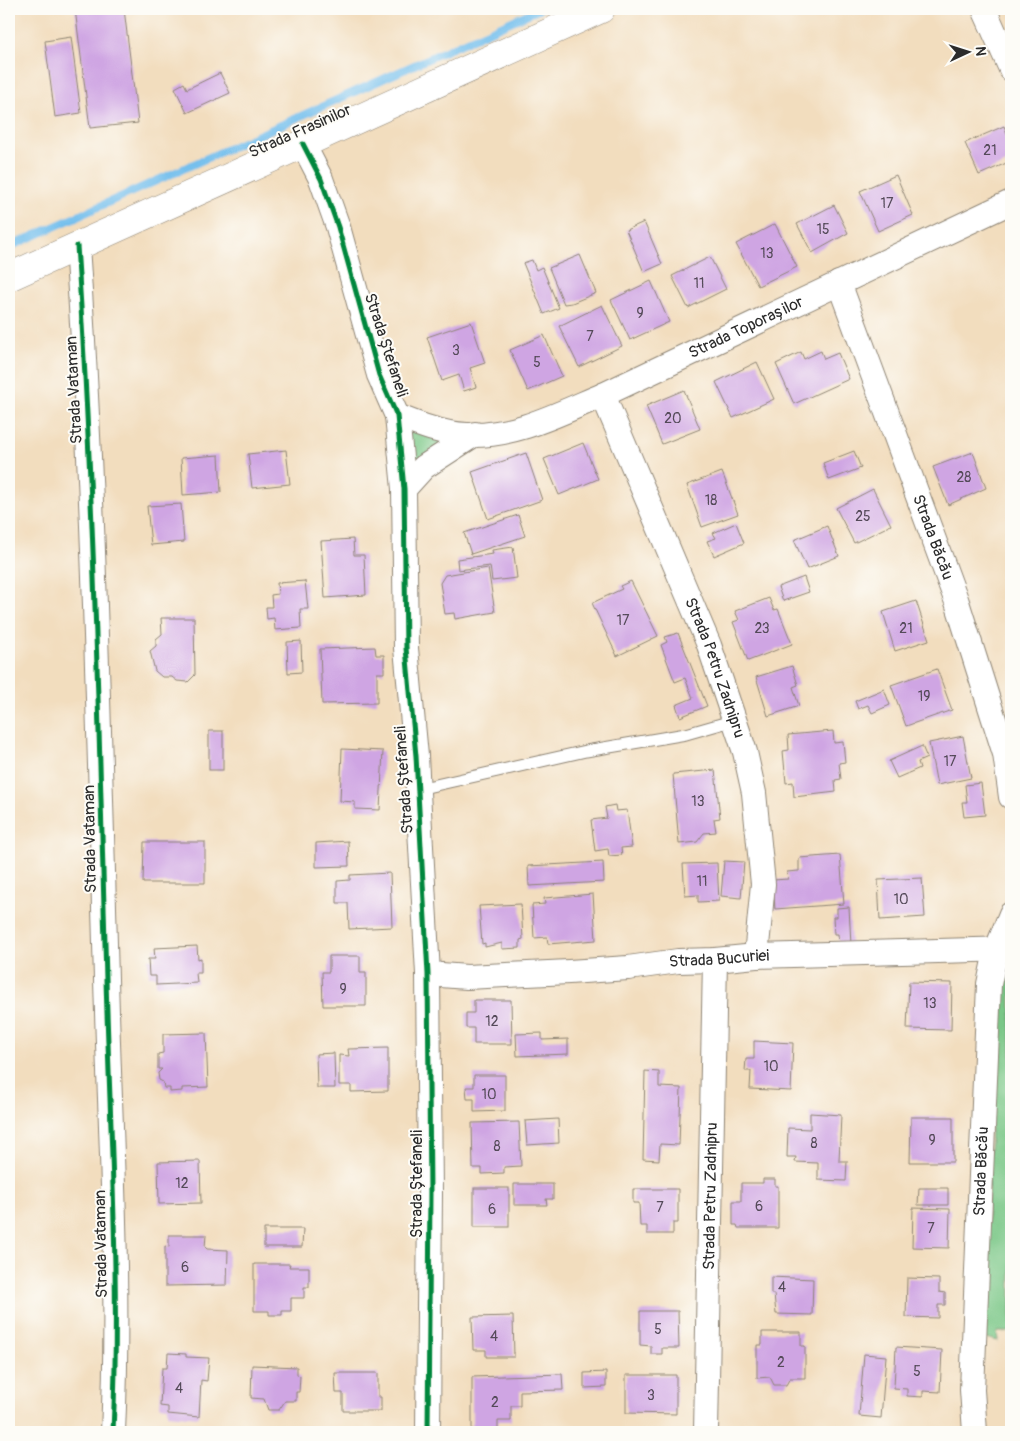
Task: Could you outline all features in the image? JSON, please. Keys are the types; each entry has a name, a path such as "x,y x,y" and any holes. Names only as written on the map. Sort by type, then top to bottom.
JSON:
{"main road":[{"name":"Strada Frasinilor","path":"9,277 601,9"}],"street":[{"path":"984,9 1011,69"},
{"name":"Strada Ștefaneli","path":"303,144 321,179 338,227 379,375 397,416 404,488 406,648 418,789 428,974 430,1193 428,1432"},
{"name":"Strada Toporașilor","path":"397,416 428,428 467,435 498,433 534,424 603,395 1011,202"},
{"name":"Strada Vataman","path":"77,246 88,397 96,588 114,1228 116,1374 113,1432"},
{"name":"Strada Băcău","path":"839,283 957,602 1005,754 1011,797"},
{"name":"Strada Petru Zadnipru","path":"603,395 709,645 735,720 754,793 760,840 763,884 756,956"},
{"name":"Strada Toporașilor","path":"404,488 424,467 475,434"},
{"name":"Strada Băcău","path":"975,1432 972,1390 988,984 1004,950 1011,914"},
{"name":"Strada Bucuriei","path":"428,974 467,977 560,973 628,968 678,961 756,956 1004,950"},
{"name":"Strada Petru Zadnipru","path":"706,1432 715,960"}],"lane":[{"path":"418,789 586,751 686,734 735,720"}],"green space":[{"path":"404,425 448,439 414,473"},
{"path":"1011,958 1011,1332 997,1332 998,1341 982,1337 997,988 1003,960"}],"building":[{"path":"75,9 124,9 138,123 90,128"},
{"path":"71,37 81,113 55,117 45,41"},
{"path":"220,73 230,93 187,113 175,88 184,83 187,89"},
{"path":"1004,126 1011,143 1011,161 979,175 965,143"},
{"path":"896,175 913,215 878,231 860,191"},
{"path":"834,205 848,233 812,253 797,224"},
{"path":"644,222 662,264 644,272 626,230"},
{"path":"775,224 797,267 758,286 736,244"},
{"path":"580,255 596,293 572,303 564,304 549,268"},
{"path":"710,257 726,289 688,308 672,276"},
{"path":"532,260 536,270 542,267 559,308 544,314 523,263"},
{"path":"651,281 669,322 630,340 611,300"},
{"path":"602,305 622,346 579,367 559,326"},
{"path":"471,322 485,363 470,368 476,387 464,391 459,375 442,381 427,337"},
{"path":"544,335 562,376 528,391 510,350"},
{"path":"821,351 824,359 838,353 849,379 794,404 776,364 801,352 804,359"},
{"path":"757,362 774,399 733,418 716,382"},
{"path":"684,390 700,429 662,444 646,406"},
{"path":"583,443 598,479 559,495 544,459"},
{"path":"286,450 290,484 252,488 248,454"},
{"path":"854,451 861,468 829,480 823,463"},
{"path":"973,452 986,488 948,505 933,467"},
{"path":"526,453 542,500 488,519 472,472"},
{"path":"219,455 221,492 183,495 181,458"},
{"path":"722,472 738,514 702,527 687,485"},
{"path":"873,489 891,525 854,543 836,508"},
{"path":"181,504 184,542 151,545 147,506"},
{"path":"518,515 525,536 471,554 464,533"},
{"path":"736,523 744,543 714,556 707,541 716,538 713,533"},
{"path":"827,526 839,556 807,569 794,540"},
{"path":"353,539 354,555 364,555 366,595 325,598 321,541"},
{"path":"513,547 517,578 492,581 490,566 458,570 457,559 493,554 492,550"},
{"path":"488,568 495,612 455,619 454,613 445,614 440,583 445,575"},
{"path":"804,577 809,592 783,601 778,587"},
{"path":"305,581 308,609 300,609 301,628 275,630 274,618 267,619 266,607 272,607 271,595 278,594 277,583"},
{"path":"631,581 658,636 617,656 592,603 622,589 620,586"},
{"path":"769,598 774,610 778,609 792,644 748,661 733,622 739,620 735,611"},
{"path":"916,601 929,640 895,651 883,612"},
{"path":"161,618 194,618 195,675 188,682 177,681 172,677 162,677 155,671 150,651 156,646 156,639 162,634"},
{"path":"678,633 707,706 680,717 676,705 693,698 685,678 675,682 661,645 667,642 665,637"},
{"path":"301,641 302,672 288,673 287,642"},
{"path":"375,647 376,655 384,655 384,673 377,673 377,703 322,704 320,649"},
{"path":"792,666 798,685 793,687 799,706 768,716 756,677"},
{"path":"937,669 952,710 906,726 891,685"},
{"path":"884,689 890,705 872,713 868,705 858,709 855,701"},
{"path":"209,731 223,731 223,770 209,770"},
{"path":"833,731 834,743 843,742 845,762 839,763 841,779 835,780 836,792 794,797 793,782 786,783 783,751 789,750 788,735"},
{"path":"963,736 971,778 937,785 929,743"},
{"path":"922,746 927,758 918,762 920,768 897,778 889,761"},
{"path":"342,749 383,751 380,810 355,809 355,802 340,801"},
{"path":"715,770 720,818 714,819 716,832 704,833 697,842 679,844 673,774"},
{"path":"981,783 985,815 964,817 962,802 967,802 965,785"},
{"path":"615,805 616,811 627,810 632,847 621,848 622,855 609,856 608,849 595,851 591,820 607,818 605,807"},
{"path":"348,841 349,866 316,867 316,843"},
{"path":"144,842 205,842 205,883 143,883"},
{"path":"840,855 844,904 775,909 773,880 788,879 787,872 799,871 799,858"},
{"path":"724,861 744,862 741,898 721,896"},
{"path":"603,862 604,882 529,886 528,866"},
{"path":"717,863 719,901 698,902 698,895 685,896 683,864"},
{"path":"390,873 392,927 349,929 348,903 337,903 337,881 350,880 350,875"},
{"path":"922,878 925,917 880,920 878,880"},
{"path":"593,894 596,940 548,944 547,937 534,938 532,905 545,904 544,898"},
{"path":"521,904 523,939 520,940 520,948 502,949 502,943 485,947 485,943 482,944 479,906"},
{"path":"849,907 851,945 839,945 838,934 834,934 833,917 837,917 837,908"},
{"path":"197,946 198,959 201,958 201,973 196,973 197,983 156,985 156,976 149,976 148,959 155,959 154,948"},
{"path":"329,956 360,956 360,973 366,973 366,1006 323,1006 322,972 329,972"},
{"path":"909,982 952,983 951,1030 907,1029"},
{"path":"474,1000 511,1000 512,1044 474,1044 474,1028 466,1028 466,1013 474,1013"},
{"path":"206,1033 208,1087 182,1088 182,1091 170,1092 170,1088 164,1088 163,1082 159,1080 158,1073 162,1069 158,1069 158,1054 163,1053 163,1034"},
{"path":"542,1033 542,1040 568,1039 568,1054 517,1056 516,1034"},
{"path":"754,1041 793,1043 791,1091 750,1089 751,1071 745,1071 746,1059 754,1059"},
{"path":"388,1048 388,1091 351,1092 351,1085 339,1085 339,1055 349,1056 348,1049"},
{"path":"334,1053 335,1088 317,1088 316,1054"},
{"path":"645,1071 659,1072 659,1087 681,1088 679,1145 660,1144 659,1160 643,1159"},
{"path":"474,1075 505,1075 505,1111 474,1112 474,1099 467,1099 466,1087 474,1087"},
{"path":"810,1113 841,1115 839,1161 847,1161 846,1181 818,1180 818,1163 795,1162 796,1157 787,1157 788,1128 810,1129"},
{"path":"911,1117 953,1117 953,1162 910,1162"},
{"path":"558,1119 559,1143 527,1145 525,1121"},
{"path":"519,1122 521,1166 504,1167 504,1173 482,1174 482,1168 473,1168 472,1123"},
{"path":"200,1161 201,1203 159,1204 158,1162"},
{"path":"763,1179 775,1179 775,1186 778,1186 778,1228 738,1228 737,1225 733,1225 733,1201 741,1201 741,1183 763,1183"},
{"path":"514,1184 553,1184 553,1199 546,1199 547,1205 514,1205"},
{"path":"474,1188 509,1188 509,1227 474,1227"},
{"path":"919,1188 948,1188 948,1205 918,1205"},
{"path":"633,1189 678,1189 678,1223 673,1223 673,1234 647,1234 647,1226 640,1226 639,1203 633,1203"},
{"path":"913,1208 950,1209 949,1248 912,1247"},
{"path":"264,1229 303,1229 302,1247 264,1247"},
{"path":"169,1235 206,1235 205,1247 207,1249 228,1250 227,1285 165,1286 165,1246 169,1247"},
{"path":"254,1264 290,1264 289,1267 309,1267 309,1287 304,1287 304,1298 291,1298 291,1311 282,1311 282,1315 269,1315 269,1311 254,1311"},
{"path":"771,1277 813,1279 812,1315 776,1314 774,1294 771,1294"},
{"path":"907,1278 939,1279 939,1292 945,1293 945,1305 938,1305 938,1318 906,1317"},
{"path":"640,1311 678,1311 679,1348 662,1348 662,1354 651,1354 651,1346 640,1345"},
{"path":"513,1316 514,1357 486,1357 486,1350 473,1350 472,1317"},
{"path":"762,1332 801,1332 801,1346 805,1346 805,1378 790,1378 786,1385 774,1385 770,1377 757,1378 757,1345 762,1345"},
{"path":"896,1347 942,1350 940,1392 923,1391 923,1397 907,1396 907,1389 894,1388"},
{"path":"168,1353 186,1354 186,1357 209,1358 207,1381 201,1380 199,1417 168,1414 168,1407 160,1406 162,1368 167,1368"},
{"path":"864,1354 886,1356 881,1418 859,1416"},
{"path":"252,1365 297,1367 297,1375 300,1376 299,1392 296,1392 296,1401 285,1401 279,1410 268,1410 264,1399 251,1398"},
{"path":"606,1372 606,1387 584,1388 584,1373"},
{"path":"335,1373 378,1373 378,1397 381,1397 381,1411 343,1411 343,1393 336,1393"},
{"path":"562,1374 563,1390 520,1391 520,1406 511,1406 511,1421 498,1421 498,1432 472,1432 472,1377"},
{"path":"626,1375 676,1375 676,1414 626,1413"}],"waterway":[{"path":"9,247 539,9"}],"cycle path":[{"path":"303,144 321,179 338,227 379,375 397,416 404,489 406,648 416,756 428,974 430,1193 428,1432"},
{"path":"77,246 92,521 114,1205 115,1375 113,1432"}]}
